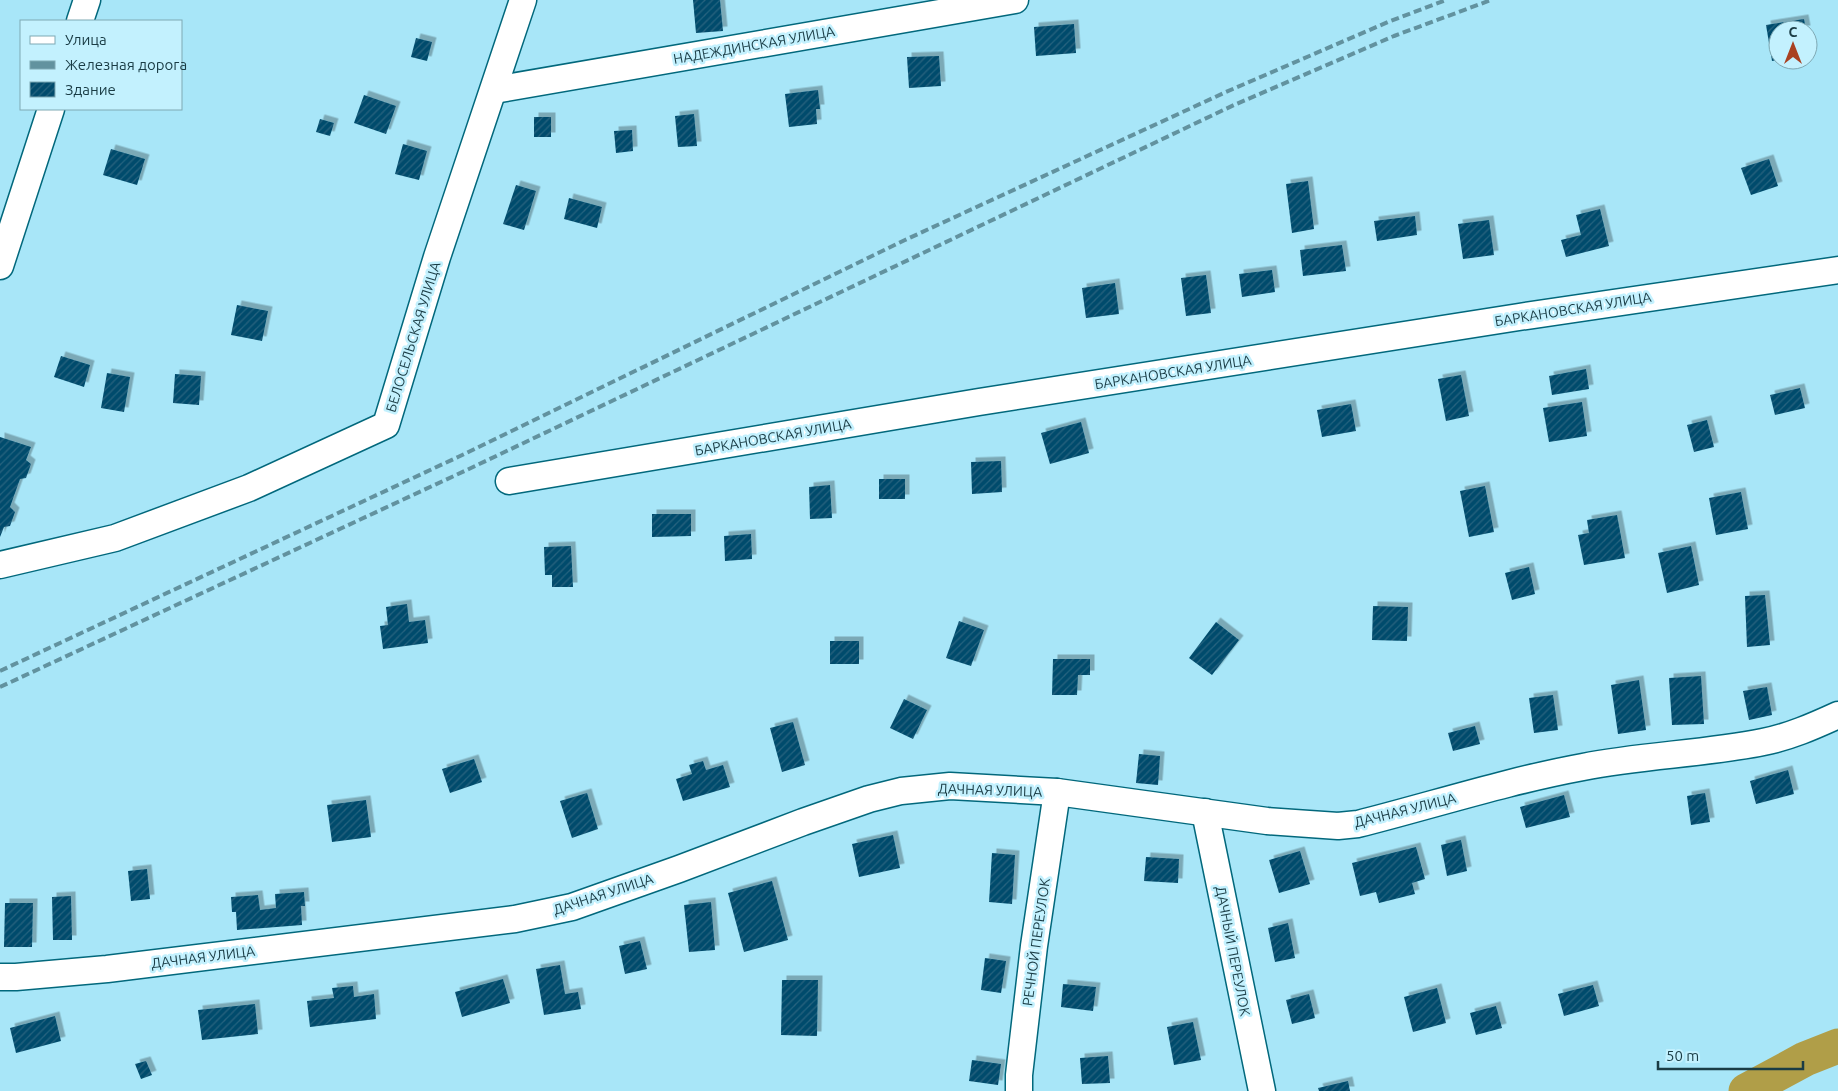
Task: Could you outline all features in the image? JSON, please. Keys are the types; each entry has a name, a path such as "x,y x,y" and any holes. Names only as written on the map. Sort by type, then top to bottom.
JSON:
{"street":[{"path":"80,20 87,0"},
{"name":"БЕЛОСЕЛЬСКАЯ УЛИЦА","path":"0,566 115,538 249,488 386,426 437,257 523,0"},
{"name":"НАДЕЖДИНСКАЯ УЛИЦА","path":"494,90 1015,0"},
{"path":"0,266 51,110"},
{"name":"БАРКАНОВСКАЯ УЛИЦА","path":"509,481 989,400 1519,317 1838,270"},
{"name":"ДАЧНАЯ УЛИЦА","path":"0,977 107,969 515,919 572,907 803,822 870,799 901,791 950,786 1057,792 1307,825 1338,826 1358,824 1488,789 1582,767 1764,742 1795,734 1838,715"},
{"name":"РЕЧНОЙ ПЕРЕУЛОК","path":"1019,1091 1019,1075 1034,946 1057,792"},
{"name":"ДАЧНЫЙ ПЕРЕУЛОК","path":"1205,812 1262,1091"}],"building":[{"path":"693,0 720,0 723,31 696,33"},
{"path":"1074,24 1076,53 1036,56 1034,27"},
{"path":"416,38 432,42 427,61 411,57"},
{"path":"939,56 941,86 909,88 907,57"},
{"path":"818,90 820,109 816,109 817,124 789,127 785,94"},
{"path":"364,95 396,106 386,134 354,123"},
{"path":"694,114 697,146 678,147 675,116"},
{"path":"534,117 551,117 551,137 534,137"},
{"path":"320,119 334,123 330,136 316,132"},
{"path":"632,130 633,151 616,153 614,131"},
{"path":"403,144 427,151 419,180 395,174"},
{"path":"111,149 145,159 137,185 103,175"},
{"path":"1769,159 1778,186 1751,195 1741,168"},
{"path":"1308,181 1314,229 1292,233 1286,184"},
{"path":"516,185 536,191 524,230 503,224"},
{"path":"569,198 602,207 597,228 564,219"},
{"path":"1600,209 1609,246 1566,257 1561,240 1581,235 1576,215"},
{"path":"1415,216 1417,235 1377,241 1374,221"},
{"path":"1489,220 1494,255 1463,259 1458,224"},
{"path":"1342,245 1346,271 1303,276 1300,250"},
{"path":"1272,270 1275,292 1242,297 1239,274"},
{"path":"1206,275 1211,313 1186,316 1181,278"},
{"path":"1115,283 1119,314 1086,318 1082,288"},
{"path":"237,305 268,311 262,341 231,335"},
{"path":"61,356 90,365 84,387 54,377"},
{"path":"1586,369 1589,389 1552,395 1549,376"},
{"path":"107,373 130,377 124,412 101,408"},
{"path":"175,374 201,376 199,405 173,403"},
{"path":"1461,375 1469,416 1446,421 1438,379"},
{"path":"1800,388 1805,408 1775,415 1770,395"},
{"path":"1582,402 1587,436 1549,442 1543,408"},
{"path":"1351,404 1356,431 1322,437 1317,410"},
{"path":"1707,420 1714,447 1694,452 1687,425"},
{"path":"1081,422 1089,453 1050,464 1041,433"},
{"path":"0,437 31,447 26,460 31,464 26,478 20,479 10,507 15,512 10,526 4,527 0,537"},
{"path":"1001,461 1002,492 972,494 971,462"},
{"path":"879,479 905,479 905,499 879,499"},
{"path":"830,485 832,518 810,519 809,487"},
{"path":"1485,486 1494,532 1469,537 1460,491"},
{"path":"1741,492 1748,529 1716,535 1709,498"},
{"path":"652,514 691,514 691,536 652,537"},
{"path":"1617,515 1625,558 1584,565 1578,535 1589,533 1587,520"},
{"path":"751,534 752,559 725,561 724,536"},
{"path":"571,546 573,587 552,587 552,575 545,575 544,547"},
{"path":"1691,546 1699,585 1667,593 1658,553"},
{"path":"1529,567 1535,594 1512,600 1505,573"},
{"path":"1765,595 1770,645 1747,647 1745,596"},
{"path":"407,604 409,622 425,620 428,643 383,649 380,626 388,625 386,607"},
{"path":"1373,606 1408,607 1407,641 1372,640"},
{"path":"959,621 984,630 971,666 946,658"},
{"path":"1216,622 1239,640 1212,675 1189,658"},
{"path":"830,641 859,641 859,664 830,664"},
{"path":"1053,659 1090,659 1090,675 1078,675 1077,695 1052,695"},
{"path":"1701,676 1704,724 1672,725 1669,678"},
{"path":"1639,680 1646,730 1618,734 1611,685"},
{"path":"1767,687 1772,715 1749,720 1743,691"},
{"path":"1553,695 1558,730 1534,733 1529,698"},
{"path":"904,699 927,710 913,739 890,728"},
{"path":"793,722 805,765 782,772 770,728"},
{"path":"1475,726 1480,744 1453,751 1448,733"},
{"path":"1139,754 1160,756 1158,785 1136,783"},
{"path":"474,759 482,782 450,793 442,769"},
{"path":"703,761 706,770 723,765 730,787 683,801 676,779 692,774 689,765"},
{"path":"1788,770 1794,794 1756,804 1750,781"},
{"path":"587,793 598,829 572,838 560,801"},
{"path":"1705,793 1710,822 1691,825 1687,796"},
{"path":"1564,795 1570,817 1526,828 1520,807"},
{"path":"366,800 371,837 332,842 327,805"},
{"path":"893,835 900,868 859,877 852,844"},
{"path":"1461,840 1467,871 1447,876 1441,845"},
{"path":"1416,847 1425,879 1412,883 1415,894 1379,903 1376,892 1360,896 1352,863"},
{"path":"1300,851 1310,884 1279,893 1269,860"},
{"path":"992,853 1015,855 1012,904 989,902"},
{"path":"1146,857 1179,859 1178,883 1144,881"},
{"path":"147,869 150,899 131,901 128,871"},
{"path":"772,881 788,940 744,952 728,893"},
{"path":"304,892 305,906 301,906 302,925 237,930 236,912 232,912 231,897 258,895 260,910 276,908 275,894"},
{"path":"71,896 72,940 53,940 52,897"},
{"path":"711,902 715,950 689,952 684,905"},
{"path":"5,903 33,903 32,947 4,947"},
{"path":"1288,923 1295,958 1275,962 1268,928"},
{"path":"640,941 647,969 625,974 619,946"},
{"path":"985,958 1006,961 1001,993 981,990"},
{"path":"560,965 565,994 578,992 581,1009 544,1015 536,969"},
{"path":"503,979 510,1003 462,1017 455,992"},
{"path":"782,980 818,980 817,1036 781,1035"},
{"path":"1063,984 1096,987 1093,1011 1061,1007"},
{"path":"1593,985 1599,1006 1564,1016 1558,994"},
{"path":"353,986 354,997 374,994 376,1019 310,1027 307,1001 334,998 332,988"},
{"path":"1437,988 1446,1023 1413,1032 1404,997"},
{"path":"1309,994 1315,1018 1292,1024 1286,1000"},
{"path":"255,1004 258,1034 202,1040 198,1010"},
{"path":"1496,1006 1502,1028 1476,1035 1470,1013"},
{"path":"55,1016 61,1041 16,1053 10,1028"},
{"path":"1193,1022 1201,1060 1174,1065 1167,1027"},
{"path":"1108,1056 1110,1083 1082,1084 1080,1058"},
{"path":"972,1060 1001,1064 998,1085 969,1081"},
{"path":"146,1061 152,1075 141,1079 135,1064"},
{"path":"1348,1081 1350,1091 1319,1091 1318,1088"}],"waterway":[{"path":"1746,1091 1805,1059 1838,1046"}],"railway":[{"path":"0,671 458,457 905,240 1226,92 1388,22 1446,0"},
{"path":"0,687 471,468 1234,105 1394,36 1491,0"}]}
